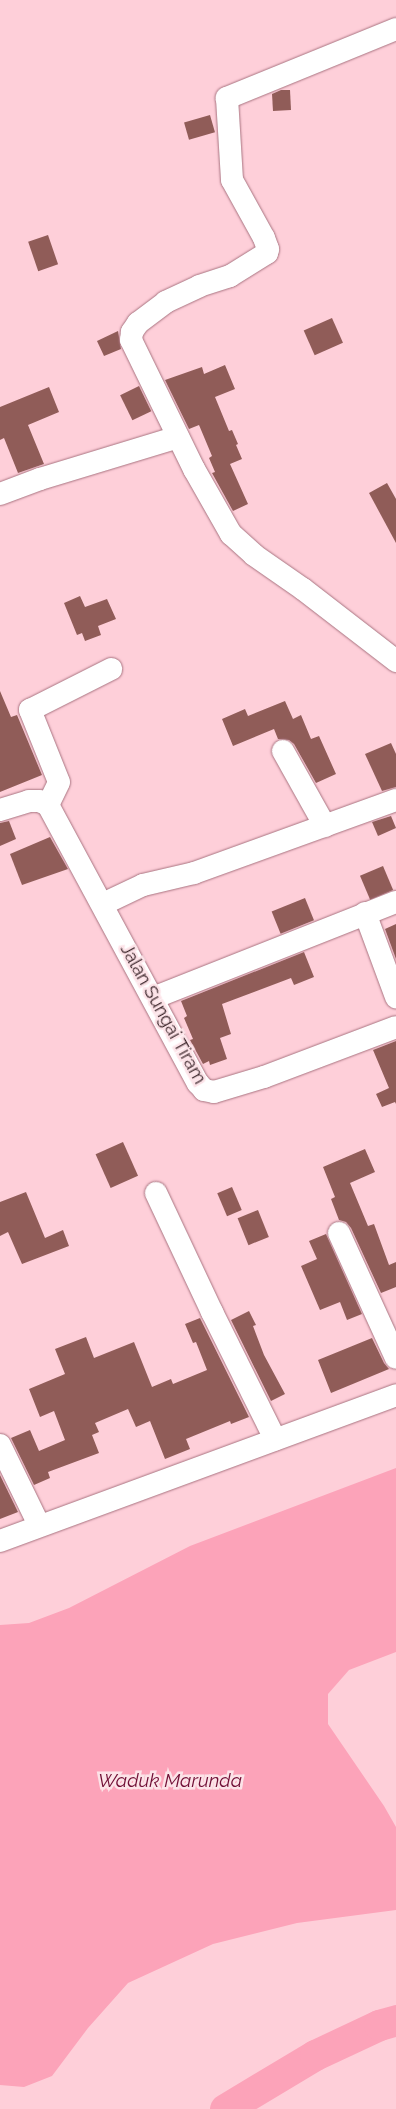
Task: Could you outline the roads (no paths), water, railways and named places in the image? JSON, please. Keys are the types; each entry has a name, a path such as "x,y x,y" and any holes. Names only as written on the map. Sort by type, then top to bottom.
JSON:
{"street":[{"path":"396,29 227,98 232,180 268,249 262,258 230,276 200,286 166,302 138,323 132,332 132,340 178,437 237,542 396,661"},
{"path":"0,494 40,479 178,437"},
{"path":"0,810 29,801 39,801 48,805 59,782 30,710 111,669"},
{"path":"283,751 325,826"},
{"path":"103,904 143,885 194,873 396,800"},
{"name":"Jalan Sungai Tiram","path":"48,805 198,1082 209,1092 264,1078 396,1027"},
{"path":"153,998 364,913 396,902"},
{"path":"364,913 396,997"},
{"path":"156,1193 275,1439"},
{"path":"339,1233 396,1358"},
{"path":"0,1541 39,1525 396,1395"},
{"path":"0,1445 39,1525"}],"water":[{"name":"Waduk Marunda","path":"396,1468 396,1652 349,1670 328,1694 328,1724 384,1806 396,1827 396,1910 297,1923 213,1944 128,1983 88,2028 52,2076 24,2087 0,2085 0,1625 29,1623 69,1608 190,1546"}],"waterway":[{"path":"225,2109 315,2055 379,2025 396,2020"}]}
